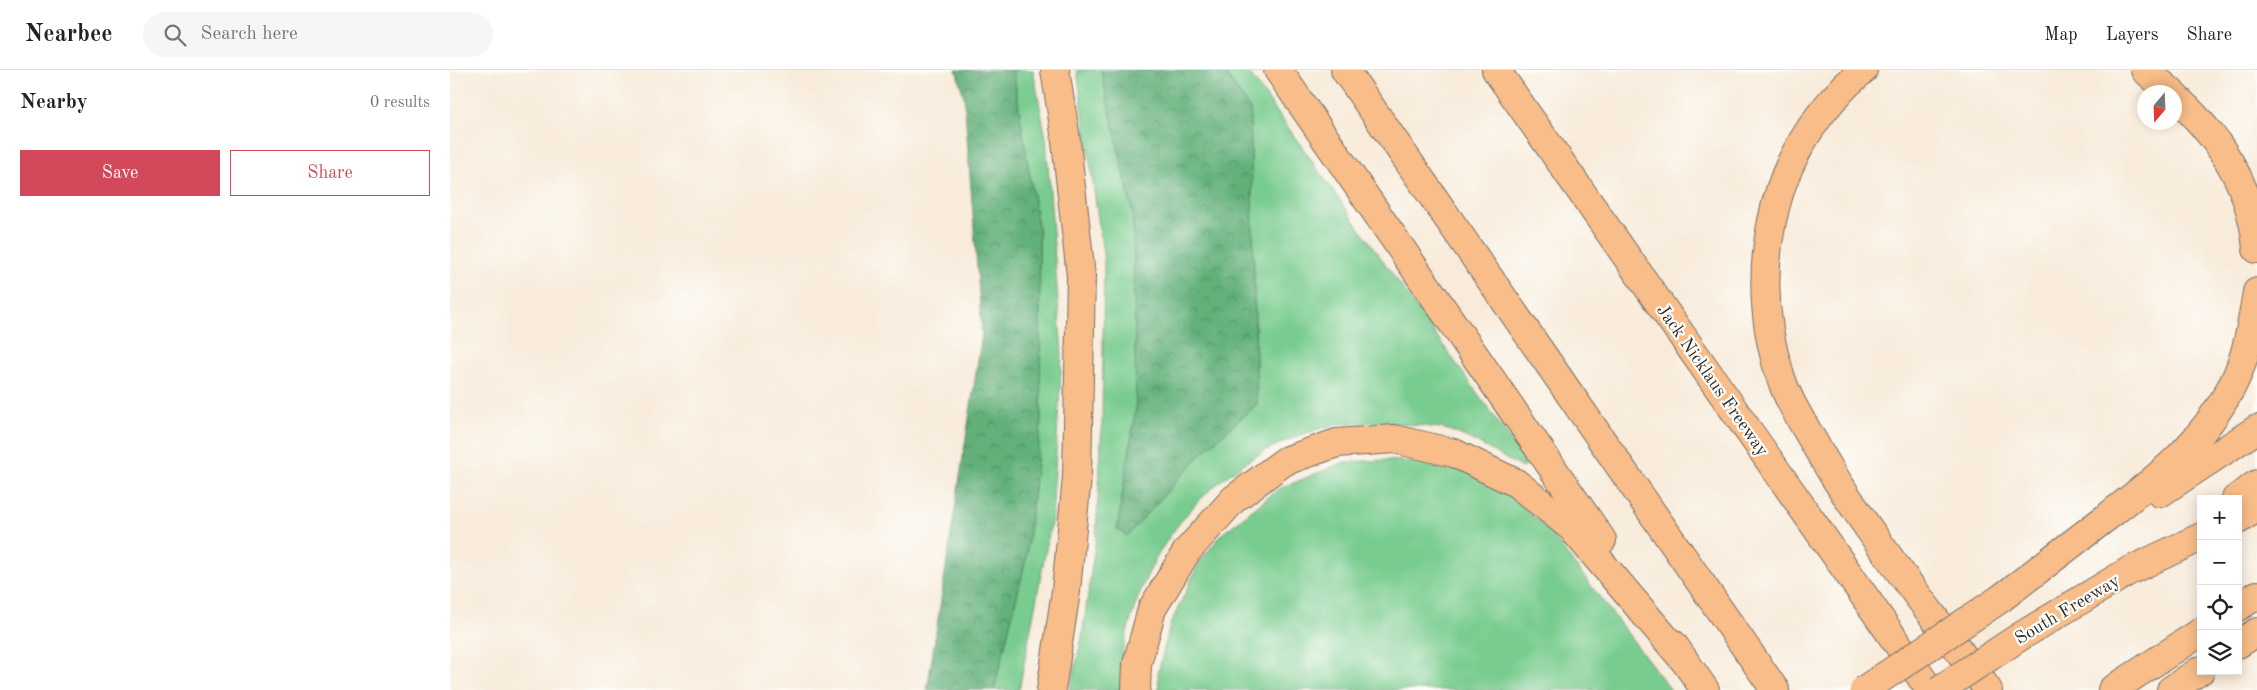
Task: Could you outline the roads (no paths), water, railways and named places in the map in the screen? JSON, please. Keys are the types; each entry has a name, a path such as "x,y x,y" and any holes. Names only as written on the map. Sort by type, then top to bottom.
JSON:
{"highway":[{"path":"1051,690 1066,591 1077,477 1081,276 1065,133 1055,70"},
{"path":"1278,70 1705,690"},
{"path":"1345,70 1775,690"},
{"name":"Jack Nicklaus Freeway","path":"1496,70 1930,690"},
{"path":"1863,70 1848,82 1811,129 1782,182 1767,241 1765,306 1780,376 1794,407 1841,490 1988,690"},
{"path":"2145,70 2163,85"},
{"path":"2182,103 2199,118 2239,176 2250,208 2257,249"},
{"path":"2000,599 2170,468 2196,440 2216,414 2234,382 2246,347 2257,292"},
{"path":"1864,690 2257,429"},
{"path":"1136,690 1137,664 1152,609 1187,551 1234,499 1285,462 1337,443 1394,439 1454,453 1516,482 1571,527 1683,659"},
{"path":"2242,495 2257,484"},
{"path":"2242,517 2257,508"},
{"path":"2129,571 2197,525"},
{"name":"South Freeway","path":"1939,690 2021,636 2129,571 2197,539"},
{"path":"2242,604 2257,594"},
{"path":"2242,641 2257,632"},
{"path":"2116,687 2197,635"},
{"path":"2172,690 2197,673"}]}
